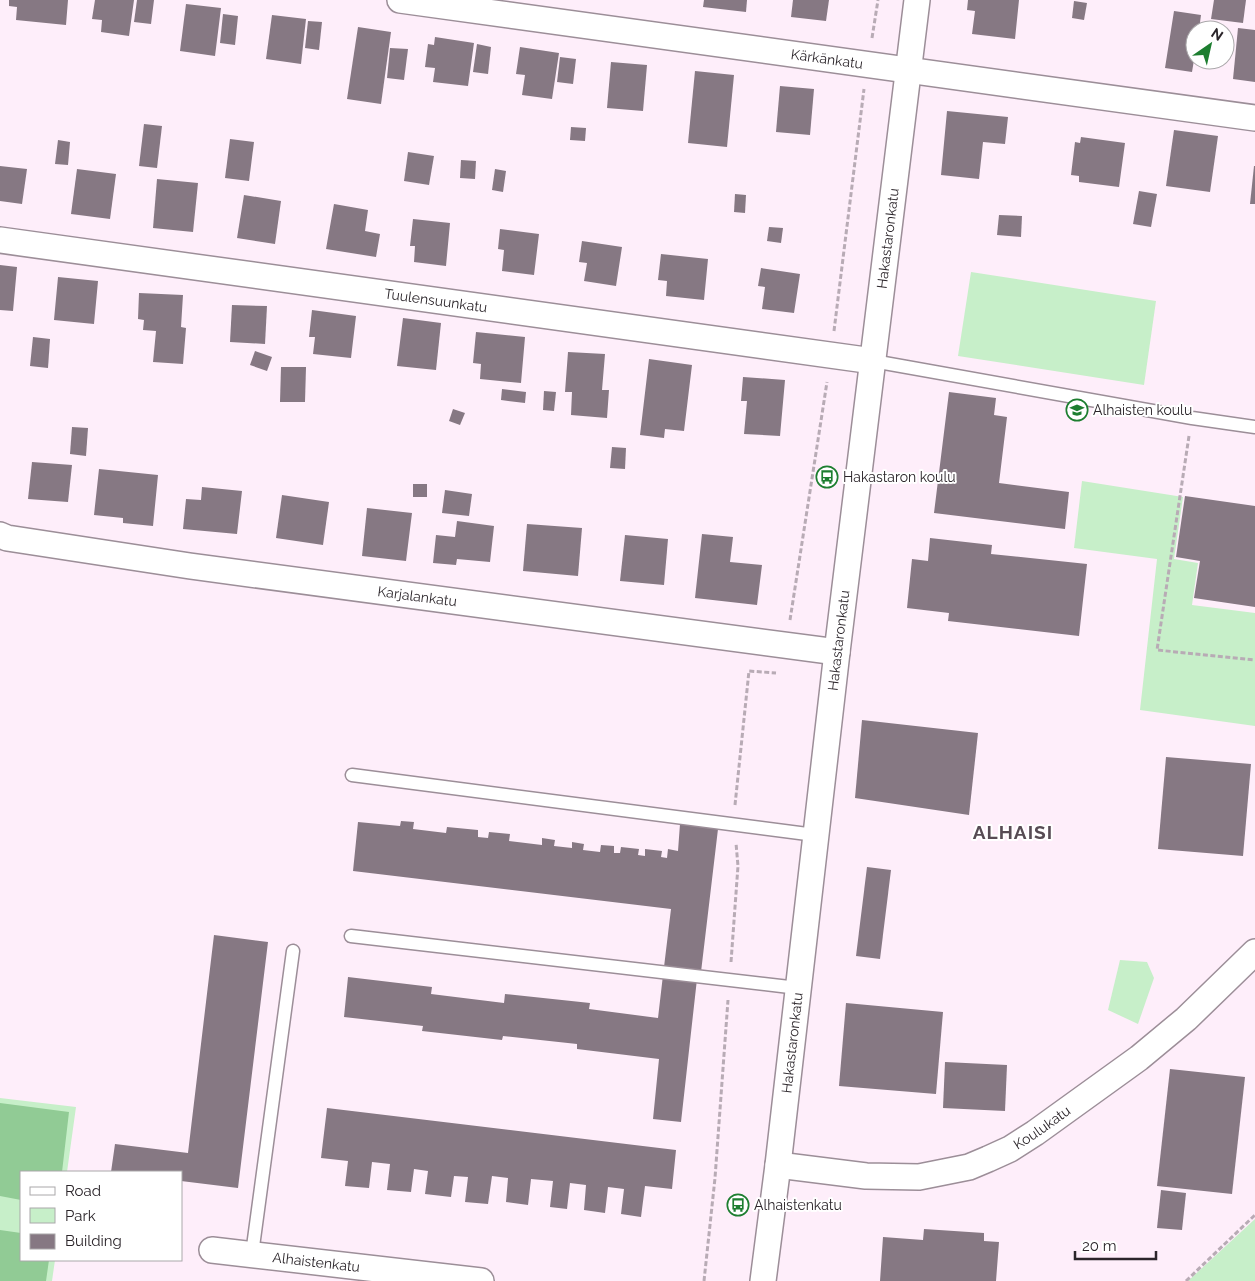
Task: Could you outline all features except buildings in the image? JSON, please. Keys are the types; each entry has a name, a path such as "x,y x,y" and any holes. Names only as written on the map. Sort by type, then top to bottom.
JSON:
{"street":[{"name":"Kärkänkatu","path":"400,0 1255,118"},
{"name":"Hakastaronkatu","path":"763,1281 836,652 917,0"},
{"name":"Tuulensuunkatu","path":"0,240 872,361"},
{"name":"Karjalankatu","path":"0,535 7,538 190,566 836,652"},
{"name":"Koulukatu","path":"778,1164 866,1176 919,1177 969,1167 988,1159 1010,1149 1034,1133 1139,1058 1186,1018 1255,952"},
{"name":"Alhaistenkatu","path":"212,1250 481,1281"}],"lane":[{"path":"872,361 1192,418 1255,427"},
{"path":"352,775 815,835"},
{"path":"351,936 798,988"},
{"path":"252,1254 293,951"}],"path":[{"path":"704,1281 715,1178 738,866 733,824 749,671 784,673 786,646 831,355 867,64 878,0"},
{"path":"1192,418 1157,650 1255,660"},
{"path":"1186,1281 1255,1215"}],"green space":[{"path":"971,272 1156,301 1144,385 958,356"},
{"path":"1082,481 1183,497 1174,559 1198,563 1192,605 1255,613 1255,726 1140,710 1157,559 1074,548"},
{"path":"1120,960 1147,962 1154,978 1138,1024 1108,1010"},
{"path":"0,1098 76,1107 67,1171 20,1171 20,1261 55,1261 52,1281 0,1281"},
{"path":"0,1103 69,1112 62,1171 20,1171 20,1200 0,1196"},
{"path":"1255,1219 1255,1281 1188,1281"},
{"path":"0,1230 20,1233 20,1261 49,1261 46,1281 0,1281"}],"place":[{"name":"Alhaisten koulu","path":"1077,410"},
{"name":"Hakastaron koulu","path":"827,477"},
{"name":"Alhaistenkatu","path":"738,1205"}],"district":[{"name":"ALHAISI","path":"1013,832"}]}
